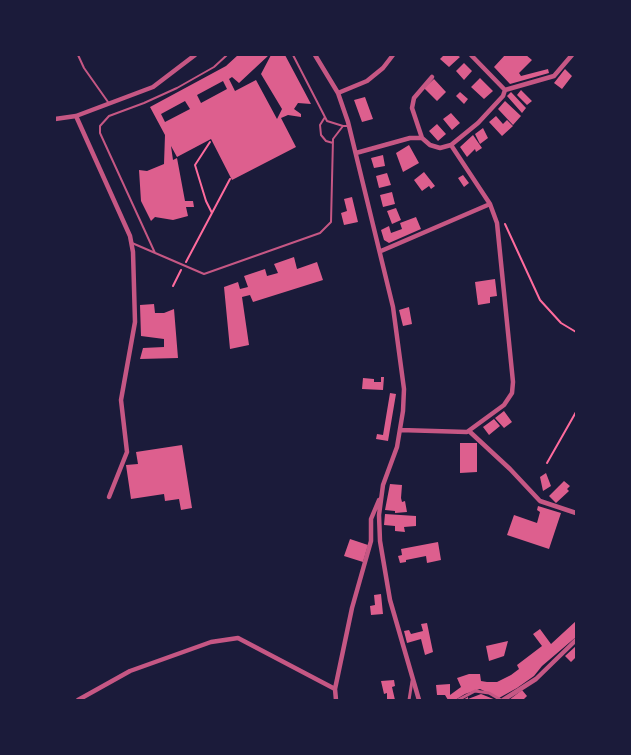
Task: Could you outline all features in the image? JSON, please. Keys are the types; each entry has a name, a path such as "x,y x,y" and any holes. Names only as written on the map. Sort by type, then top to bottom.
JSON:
{"street":[{"path":"55,120 76,116 108,102 153,87 194,55"},
{"path":"315,55 338,93 349,125 393,307 404,389 400,430 382,494 371,520 371,542 352,608 335,688 336,700"},
{"path":"338,93 367,82 383,68 393,55"},
{"path":"471,55 505,90"},
{"path":"505,90 554,76 572,55"},
{"path":"422,138 411,104 432,78"},
{"path":"356,153 410,138 422,138 436,148 451,144 500,102 505,90"},
{"path":"76,116 132,243 135,322 122,400 128,452 109,497"},
{"path":"400,430 469,431 504,405 513,389 498,226 490,204 451,144"},
{"path":"381,251 490,204"},
{"path":"469,431 510,469 540,501 576,513"},
{"path":"382,494 380,524 385,574 396,626 418,700"},
{"path":"78,700 130,671 211,642 238,638 335,688"},
{"path":"458,700 475,691 489,693 502,700 536,679 576,640"},
{"path":"409,700 412,681"}],"lane":[{"path":"78,55 84,68 108,102"},
{"path":"156,253 100,133 100,126 108,116 160,96 200,75 228,55"},
{"path":"293,55 327,121 343,126 349,125"},
{"path":"325,117 320,125 321,135 326,141 333,142"},
{"path":"132,243 204,274 320,233 331,222 333,142 343,126"}],"path":[{"path":"210,142 195,165 206,201 212,213"},
{"path":"173,286 230,179"},
{"path":"503,221 540,300 561,323 576,332"},
{"path":"546,463 576,412"}],"building":[{"path":"238,55 269,55 239,83 232,77 229,79 235,91 256,80 277,119 282,109 261,74 271,55 285,55 311,104 298,103 294,109 301,114 301,117 288,115 281,118 296,147 232,180 211,139 177,157 171,146 173,160 177,158 185,201 193,201 194,207 186,207 188,216 173,220 155,217 151,221 141,201 139,170 147,171 164,164 165,135 150,107 226,66","holes":["223,81 227,89 201,103 197,95","185,101 190,109 165,122 161,114"]},
{"path":"444,55 457,55 460,57 449,67 440,59"},
{"path":"505,55 526,55 532,60 519,73 521,76 548,69 549,73 510,84 494,67"},
{"path":"464,63 472,71 464,80 456,71"},
{"path":"565,69 572,76 562,89 554,83"},
{"path":"480,78 493,91 484,99 471,87"},
{"path":"434,79 446,92 437,101 424,88"},
{"path":"521,90 532,101 527,105 517,95"},
{"path":"460,92 468,99 464,104 456,96"},
{"path":"511,92 526,108 522,113 507,96"},
{"path":"365,97 373,119 362,122 354,100"},
{"path":"505,101 521,116 513,125 498,109"},
{"path":"451,113 460,123 452,130 443,119"},
{"path":"496,116 503,124 507,120 513,126 502,136 489,122"},
{"path":"437,124 446,134 438,141 429,131"},
{"path":"483,128 488,138 480,144 475,134"},
{"path":"473,135 482,148 476,152 475,149 467,157 460,147"},
{"path":"409,145 419,163 403,172 396,153"},
{"path":"383,155 385,166 374,168 371,158"},
{"path":"424,172 435,186 431,189 429,186 422,191 414,180"},
{"path":"387,173 391,185 379,188 376,176"},
{"path":"463,175 469,183 464,187 458,178"},
{"path":"392,192 395,204 383,207 380,195"},
{"path":"352,197 358,222 344,225 341,213 347,211 344,199"},
{"path":"396,208 401,220 392,224 387,211"},
{"path":"416,217 421,229 389,243 384,240 381,230 389,226 391,233 402,229 400,223"},
{"path":"294,257 297,269 317,262 323,280 253,302 250,295 242,297 249,345 230,349 224,287 238,282 240,289 248,287 244,276 265,269 267,276 278,273 274,264"},
{"path":"495,279 497,296 490,297 490,303 478,305 475,282"},
{"path":"154,304 155,313 164,313 174,309 178,358 140,359 143,348 164,347 164,339 141,336 140,305"},
{"path":"409,307 412,324 403,326 399,310"},
{"path":"381,377 384,377 383,390 362,389 363,378 374,379 374,382 381,382"},
{"path":"390,393 396,394 388,441 376,439 377,434 383,435"},
{"path":"504,411 512,422 504,428 495,418"},
{"path":"494,419 500,426 489,435 483,427"},
{"path":"460,443 477,443 477,472 460,473"},
{"path":"182,445 192,508 181,510 179,499 165,501 164,494 131,499 126,465 138,464 136,452"},
{"path":"546,473 551,486 543,491 540,477"},
{"path":"564,481 570,486 567,489 569,491 556,503 549,496"},
{"path":"390,484 402,485 401,498 402,502 405,501 407,512 395,513 395,511 385,510"},
{"path":"538,506 561,513 549,549 507,535 514,515 537,523 540,512 537,510"},
{"path":"385,514 416,516 416,526 404,527 405,532 395,531 395,526 384,525"},
{"path":"350,539 368,545 363,562 344,556"},
{"path":"438,542 441,560 427,563 426,556 400,563 398,556 402,555 401,549"},
{"path":"381,594 383,614 371,615 370,606 375,605 374,595"},
{"path":"576,621 576,637 542,666 534,676 499,698 480,689 455,700 448,700 445,695 437,695 436,685 450,684 450,695 461,687 457,678 469,674 480,674 481,681 487,682 497,682 511,675 519,669 517,665 542,646 533,634 540,629 551,644"},
{"path":"427,623 433,652 425,655 421,639 407,643 404,631 409,630 411,634 423,631 421,624"},
{"path":"508,641 504,656 489,661 486,646"},
{"path":"576,646 576,657 571,662 565,656"},
{"path":"394,680 395,686 392,687 395,700 387,700 387,693 384,694 381,681"},
{"path":"522,690 527,696 523,700 509,700"},
{"path":"481,694 496,700 463,700 468,697 468,699"}]}
